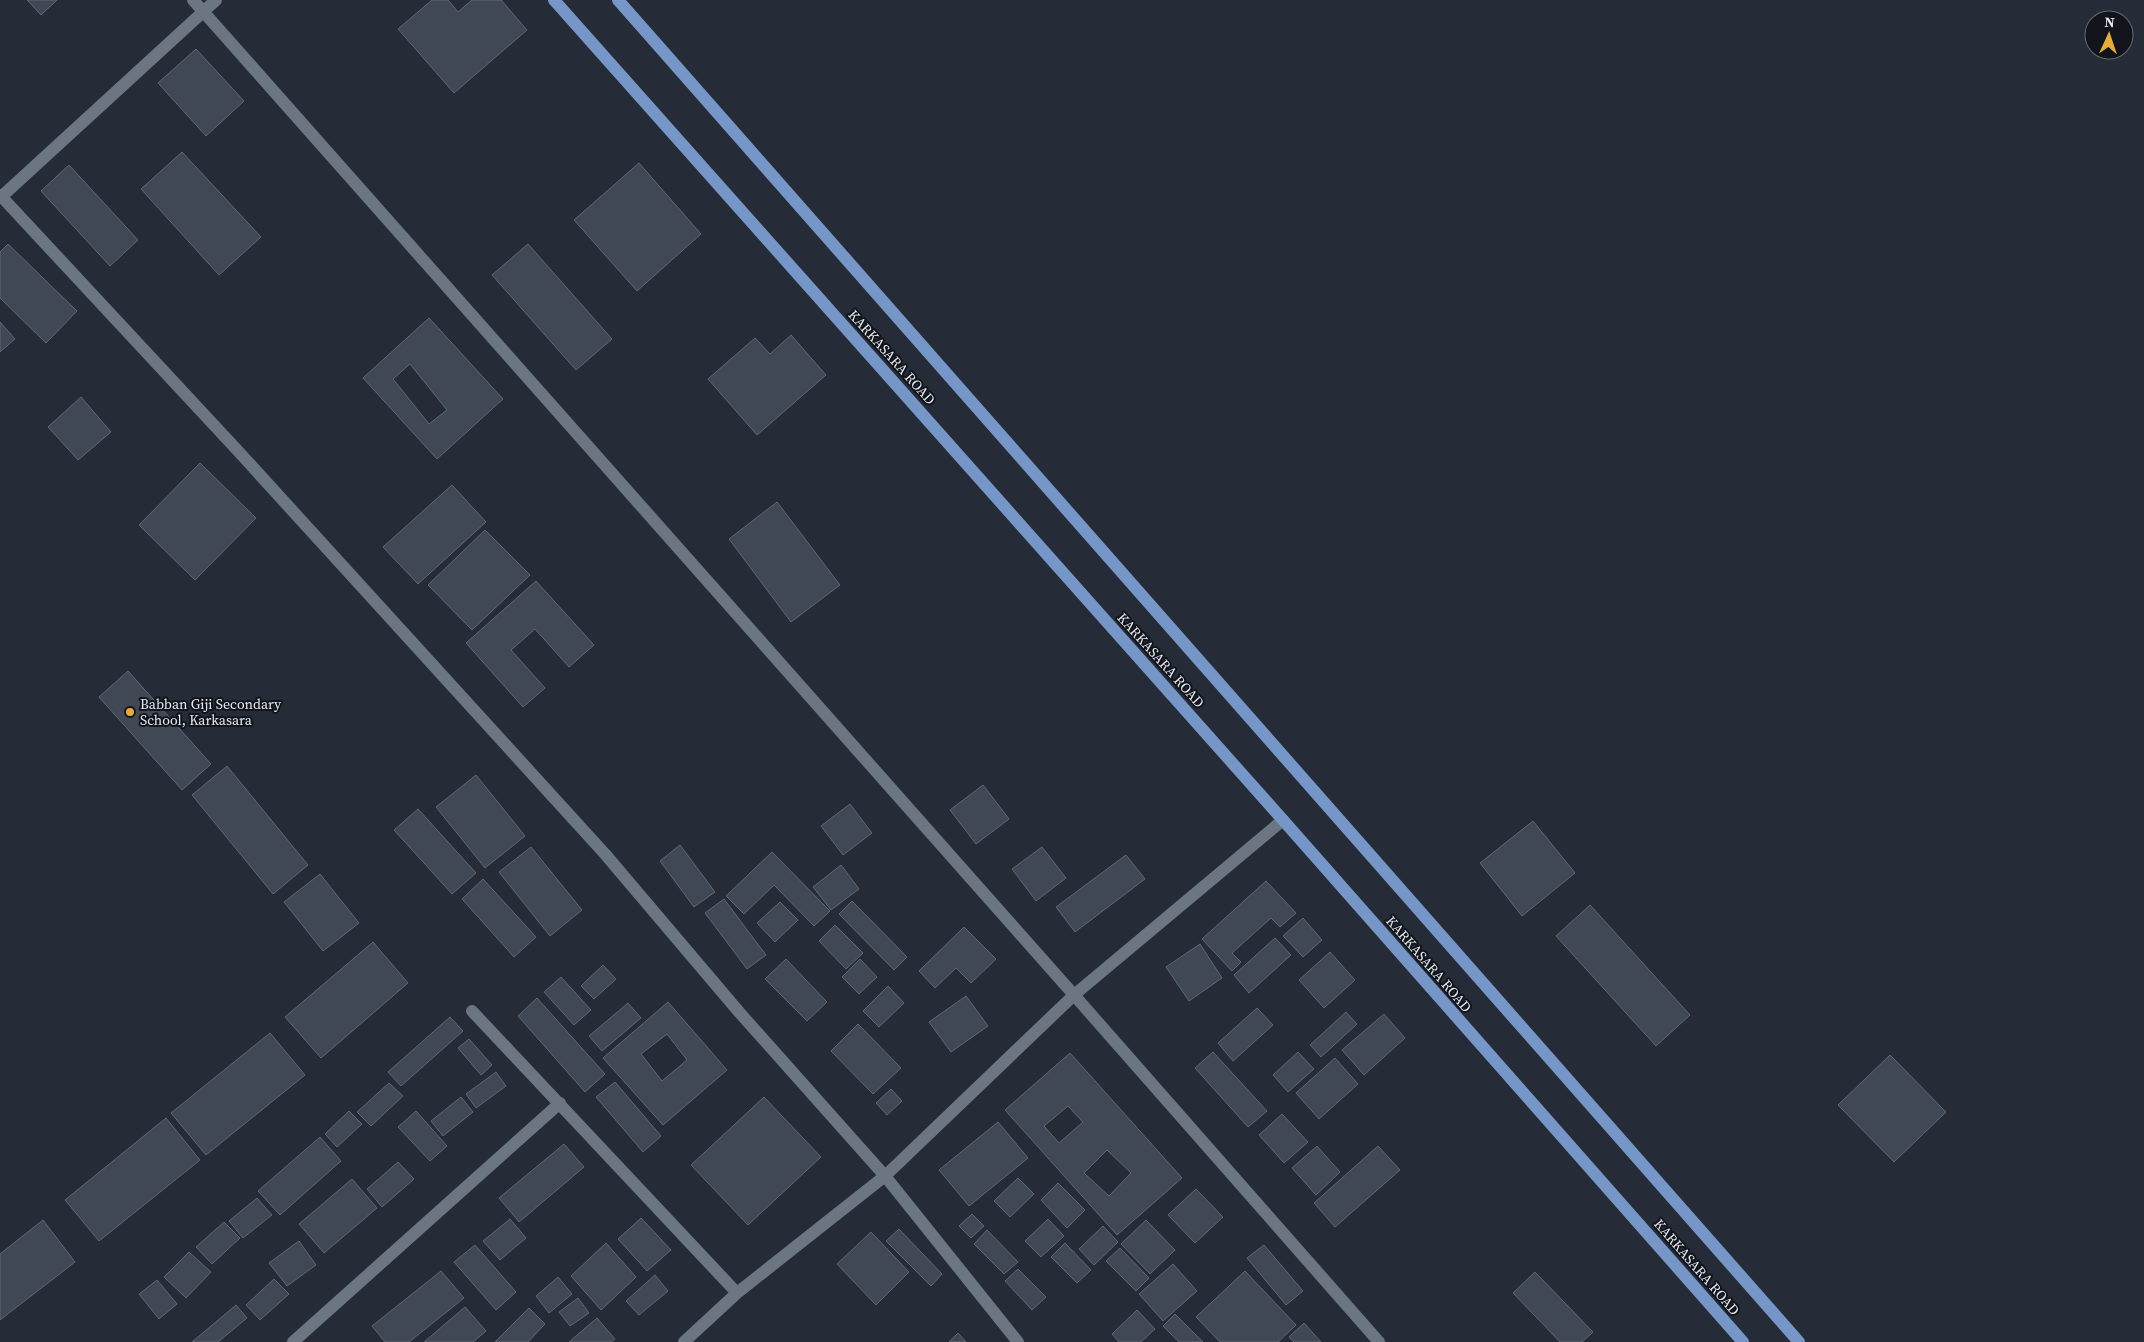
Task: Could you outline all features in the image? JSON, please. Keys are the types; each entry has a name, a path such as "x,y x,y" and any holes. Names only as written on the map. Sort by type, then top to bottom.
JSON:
{"main road":[{"name":"KARKASARA ROAD","path":"554,0 1283,820 1743,1342"},
{"name":"KARKASARA ROAD","path":"618,0 1799,1342"}],"street":[{"path":"192,0 1074,995 1378,1342"},
{"path":"216,0 0,197 252,467 598,846 740,1012 886,1176 1018,1342"},
{"path":"684,1342 737,1293 886,1176 1074,995 1283,820"},
{"path":"472,1011 737,1293"},
{"path":"293,1342 560,1103"}],"building":[{"path":"27,0 57,0 41,15"},
{"path":"432,0 448,0 458,12 472,0 501,0 527,30 454,93 398,29"},
{"path":"196,49 244,101 206,136 158,83"},
{"path":"182,152 261,237 219,275 141,189"},
{"path":"639,163 701,234 637,291 574,220"},
{"path":"69,165 138,240 110,266 41,191"},
{"path":"8,244 77,311 46,343 0,298 0,252"},
{"path":"528,244 612,339 576,370 492,275"},
{"path":"429,318 503,399 437,459 363,378","holes":["410,364 447,410 429,424 393,379"]},
{"path":"0,322 15,339 0,352"},
{"path":"791,335 826,375 757,435 708,379 755,338 770,354"},
{"path":"81,397 111,432 78,460 48,427"},
{"path":"200,463 256,518 195,580 139,525"},
{"path":"452,485 486,522 418,584 383,547"},
{"path":"777,502 840,585 791,622 729,539"},
{"path":"485,530 530,575 472,630 428,585"},
{"path":"536,581 594,645 569,667 535,629 511,650 545,688 523,707 466,643"},
{"path":"128,671 211,764 182,790 99,697"},
{"path":"227,766 308,865 273,894 192,795"},
{"path":"476,775 525,836 485,868 436,807"},
{"path":"983,785 1009,819 976,844 950,810"},
{"path":"850,804 872,833 843,855 821,826"},
{"path":"418,809 476,873 452,894 394,830"},
{"path":"1533,821 1575,873 1522,916 1480,863"},
{"path":"680,845 715,892 694,907 660,861"},
{"path":"531,847 582,910 550,936 499,872"},
{"path":"1042,847 1066,878 1036,901 1012,869"},
{"path":"772,852 830,911 814,926 774,885 744,914 726,896"},
{"path":"1126,855 1145,879 1075,932 1056,907"},
{"path":"841,865 859,889 831,910 813,887"},
{"path":"320,874 359,923 323,951 284,902"},
{"path":"483,879 536,937 514,957 462,899"},
{"path":"1266,881 1296,913 1280,927 1271,918 1232,953 1241,962 1232,971 1202,939"},
{"path":"724,899 766,955 747,969 705,913"},
{"path":"852,901 907,957 894,970 839,914"},
{"path":"780,902 798,920 775,942 757,923"},
{"path":"1590,905 1690,1015 1656,1046 1556,936"},
{"path":"1303,918 1322,940 1303,957 1283,936"},
{"path":"835,925 863,953 846,969 819,941"},
{"path":"964,927 996,959 971,983 956,968 935,988 919,971"},
{"path":"1275,938 1291,955 1249,993 1234,975"},
{"path":"373,942 408,983 321,1058 285,1017"},
{"path":"1200,944 1222,978 1189,1001 1166,967"},
{"path":"1330,952 1355,980 1324,1008 1299,980"},
{"path":"786,959 827,1002 807,1021 765,979"},
{"path":"860,959 877,977 859,994 842,977"},
{"path":"603,965 616,979 594,999 581,986"},
{"path":"561,977 591,1010 574,1025 544,992"},
{"path":"888,986 904,1003 879,1027 863,1011"},
{"path":"966,996 988,1026 951,1052 929,1022"},
{"path":"537,998 605,1074 585,1092 518,1016"},
{"path":"668,1002 727,1070 663,1125 603,1058","holes":["667,1034 687,1060 662,1081 641,1054"]},
{"path":"628,1003 641,1018 602,1051 589,1036"},
{"path":"1257,1008 1273,1025 1233,1061 1218,1043"},
{"path":"1346,1012 1357,1024 1321,1057 1310,1045"},
{"path":"1384,1014 1405,1038 1364,1075 1342,1050"},
{"path":"450,1017 463,1031 401,1086 388,1072"},
{"path":"858,1024 901,1068 873,1094 831,1051"},
{"path":"270,1033 305,1075 206,1155 171,1113"},
{"path":"469,1039 492,1065 481,1075 458,1048"},
{"path":"1213,1052 1267,1111 1248,1127 1195,1068"},
{"path":"1298,1052 1314,1069 1288,1092 1273,1075"},
{"path":"1070,1053 1182,1178 1117,1235 1005,1110","holes":["1068,1106 1083,1122 1059,1143 1044,1126","1107,1150 1131,1173 1109,1196 1084,1173"]},
{"path":"1890,1055 1946,1112 1894,1162 1838,1105"},
{"path":"1335,1058 1358,1084 1319,1119 1296,1093"},
{"path":"496,1072 506,1086 476,1108 466,1094"},
{"path":"615,1082 661,1136 643,1152 596,1097"},
{"path":"389,1083 403,1096 371,1126 357,1112"},
{"path":"891,1089 902,1101 887,1115 876,1103"},
{"path":"461,1097 473,1112 443,1136 431,1121"},
{"path":"764,1097 821,1157 748,1225 691,1165"},
{"path":"349,1111 362,1124 337,1147 325,1134"},
{"path":"416,1111 447,1146 430,1161 398,1127"},
{"path":"1282,1114 1308,1142 1284,1163 1259,1135"},
{"path":"166,1118 200,1160 99,1241 65,1200"},
{"path":"998,1122 1028,1158 969,1206 939,1170"},
{"path":"320,1137 341,1161 280,1215 258,1191"},
{"path":"564,1144 584,1167 519,1222 499,1198"},
{"path":"1317,1146 1340,1172 1316,1195 1292,1168"},
{"path":"1378,1146 1400,1170 1335,1227 1314,1203"},
{"path":"398,1162 414,1179 382,1207 367,1189"},
{"path":"1018,1178 1034,1194 1010,1217 994,1201"},
{"path":"352,1179 377,1208 324,1253 299,1224"},
{"path":"1058,1183 1085,1210 1067,1228 1041,1200"},
{"path":"1196,1189 1223,1217 1195,1243 1168,1215"},
{"path":"257,1198 272,1215 243,1238 229,1221"},
{"path":"972,1214 984,1226 971,1238 959,1226"},
{"path":"641,1218 671,1250 647,1271 618,1239"},
{"path":"510,1219 526,1238 500,1260 483,1241"},
{"path":"1048,1219 1064,1236 1041,1257 1025,1241"},
{"path":"43,1220 75,1262 0,1320 0,1254"},
{"path":"1146,1220 1175,1250 1150,1274 1121,1244"},
{"path":"224,1222 240,1238 212,1264 196,1247"},
{"path":"1103,1226 1118,1242 1094,1265 1079,1249"},
{"path":"899,1229 942,1274 931,1286 886,1241"},
{"path":"987,1230 1018,1262 1004,1274 974,1244"},
{"path":"871,1232 909,1272 876,1305 837,1264"},
{"path":"299,1241 316,1265 287,1286 269,1263"},
{"path":"606,1243 636,1277 601,1310 571,1276"},
{"path":"1065,1243 1091,1270 1077,1283 1051,1257"},
{"path":"475,1245 516,1292 496,1310 454,1262"},
{"path":"1264,1245 1303,1291 1286,1305 1247,1258"},
{"path":"1120,1248 1149,1278 1136,1291 1106,1261"},
{"path":"189,1252 211,1272 186,1298 164,1277"},
{"path":"1173,1264 1197,1291 1163,1321 1139,1294"},
{"path":"1018,1269 1046,1297 1032,1310 1005,1281"},
{"path":"441,1271 464,1298 409,1342 385,1342 372,1326"},
{"path":"1245,1271 1296,1325 1278,1342 1220,1342 1196,1317"},
{"path":"1535,1272 1593,1332 1582,1342 1560,1342 1513,1293"},
{"path":"655,1275 668,1291 639,1315 626,1301"},
{"path":"558,1277 572,1294 549,1313 536,1296"},
{"path":"274,1279 289,1294 260,1320 246,1305"},
{"path":"157,1280 177,1304 159,1319 139,1294"},
{"path":"578,1298 589,1313 570,1326 559,1312"},
{"path":"236,1305 247,1318 218,1342 192,1342"},
{"path":"465,1307 486,1331 473,1342 424,1342"},
{"path":"529,1308 545,1324 528,1342 495,1342"},
{"path":"1137,1310 1155,1329 1141,1342 1119,1342 1112,1334"},
{"path":"1175,1314 1203,1342 1179,1342 1163,1326"},
{"path":"597,1318 615,1339 611,1342 569,1342"},
{"path":"1304,1323 1321,1342 1294,1342 1289,1337"},
{"path":"958,1333 966,1342 949,1342"}],"place":[{"name":"Babban Giji Secondary School, Karkasara","path":"130,712"}]}
